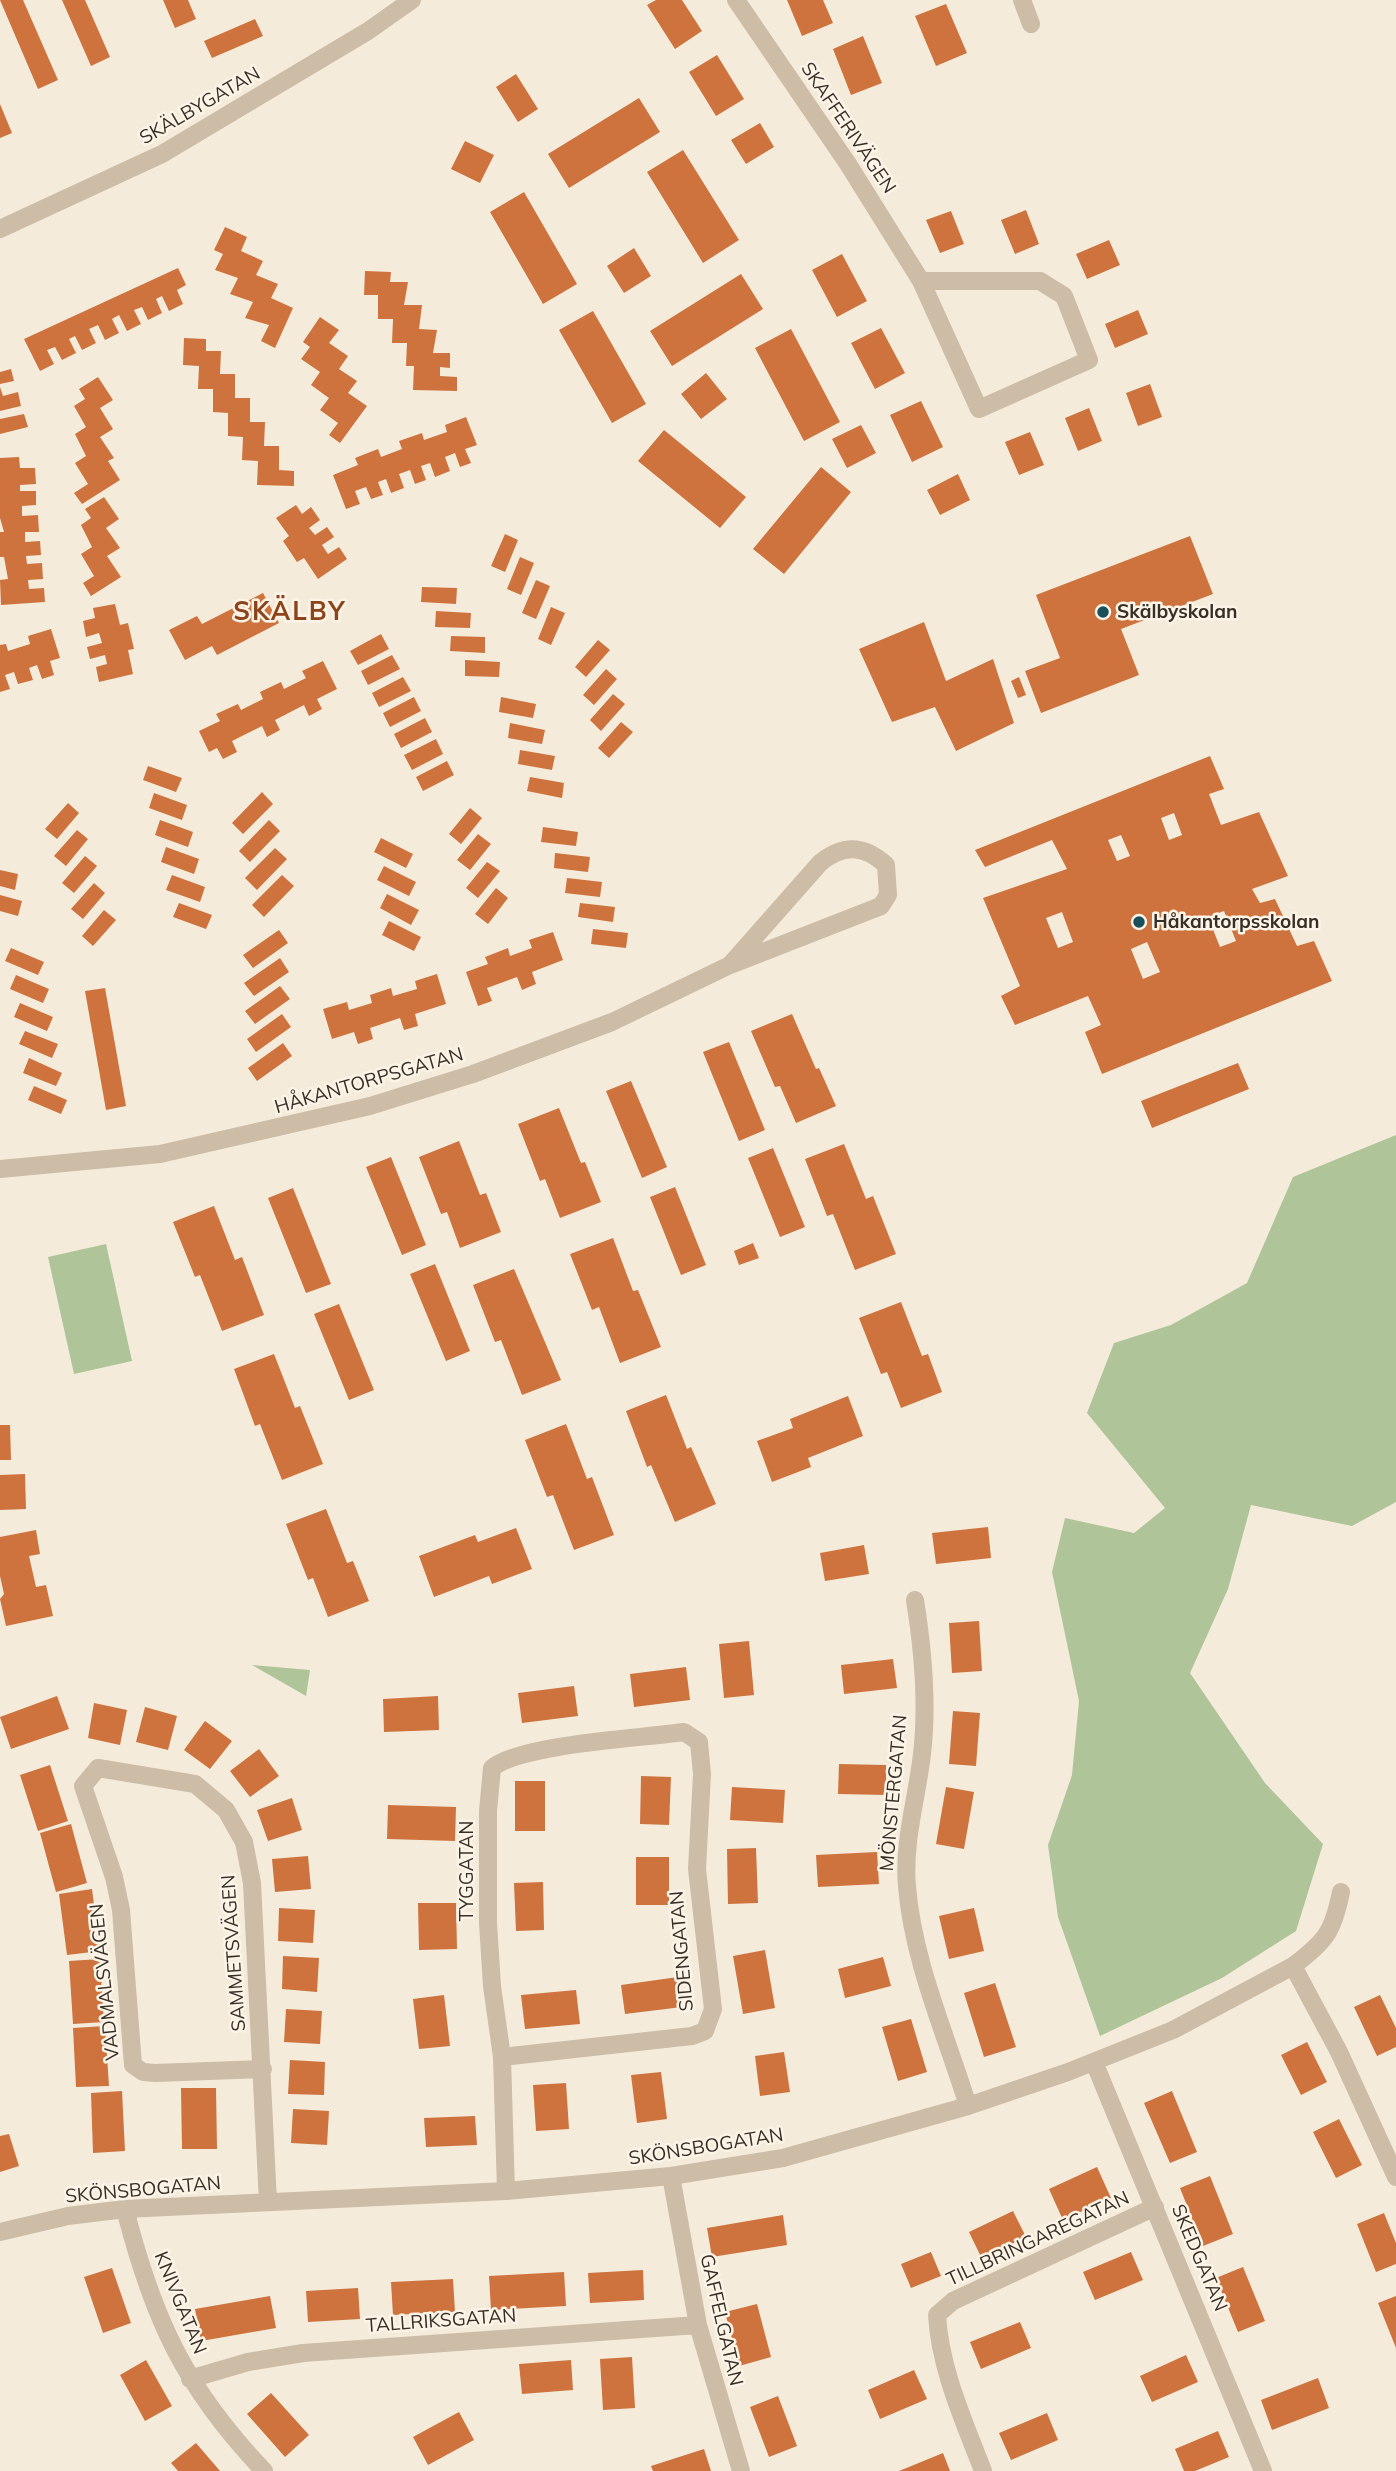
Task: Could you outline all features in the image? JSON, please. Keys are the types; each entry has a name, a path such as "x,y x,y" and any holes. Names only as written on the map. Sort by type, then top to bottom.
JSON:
{"street":[{"name":"SKÄLBYGATAN","path":"0,229 162,154 368,31 412,0"},
{"name":"SKAFFERIVÄGEN","path":"736,0 848,163 921,281 979,409 1089,360 1064,296 1040,281 921,281"},
{"path":"1022,0 1031,24"},
{"name":"HÅKANTORPSGATAN","path":"0,1169 160,1154 326,1119 473,1074 612,1022 730,965 881,906 888,895 886,865 862,849 834,852 820,863 730,965"},
{"name":"MÖNSTERGATAN","path":"915,1600 922,1643 924,1723 908,1842 907,1885 916,1949 968,2106"},
{"name":"TYGGATAN","path":"506,2191 502,2057 492,1986 488,1923 488,1811 492,1768 501,1760 562,1748 684,1732 700,1746"},
{"name":"SIDENGATAN","path":"502,2057 692,2036 705,2031 713,2009 697,1869 702,1774 700,1746"},
{"name":"SAMMETSVÄGEN","path":"94,1773 98,1768 195,1784 226,1810 244,1842 252,1883 268,2202"},
{"name":"VADMALSVÄGEN","path":"94,1773 83,1786 114,1877 121,1910 133,2065 143,2072 155,2073 263,2069"},
{"name":"SKÖNSBOGATAN","path":"0,2232 68,2216 125,2209 506,2191 671,2176 783,2158 968,2106 1094,2062 1173,2030 1293,1966 1334,1927 1341,1892"},
{"path":"1293,1966 1339,2052 1396,2177"},
{"name":"SKEDGATAN","path":"1094,2062 1263,2471"},
{"name":"GAFFELGATAN","path":"671,2176 698,2325 741,2471"},
{"name":"TILLBRINGAREGATAN","path":"983,2471 956,2399 938,2334 937,2315 953,2301 1155,2207"},
{"name":"KNIVGATAN","path":"125,2209 150,2295 167,2336 190,2379 224,2429 264,2471"},
{"name":"TALLRIKSGATAN","path":"190,2379 248,2362 303,2353 698,2325"}],"green space":[{"path":"1396,1135 1396,1502 1352,1526 1251,1505 1228,1589 1190,1673 1265,1783 1323,1844 1296,1931 1222,1978 1100,2036 1058,1917 1048,1845 1072,1775 1079,1701 1052,1572 1065,1518 1134,1533 1165,1508 1087,1413 1114,1343 1171,1325 1247,1283 1293,1177"},
{"path":"106,1244 132,1361 74,1374 48,1257"},
{"path":"252,1665 310,1670 306,1696"}],"building":[{"path":"0,0 23,0 58,80 38,89"},
{"path":"62,0 85,0 110,57 91,66"},
{"path":"163,0 188,0 196,19 175,28"},
{"path":"656,0 682,0 702,31 675,49 647,5"},
{"path":"787,0 823,0 833,23 802,36"},
{"path":"946,4 967,53 936,66 915,16"},
{"path":"255,19 263,36 212,58 204,41"},
{"path":"863,36 882,83 851,95 833,49"},
{"path":"717,55 744,99 716,116 689,72"},
{"path":"516,74 538,109 518,122 496,87"},
{"path":"639,98 660,132 569,188 548,154"},
{"path":"0,104 12,133 0,138"},
{"path":"760,123 774,147 746,164 731,140"},
{"path":"465,141 494,155 480,183 451,169"},
{"path":"683,150 739,240 703,263 647,172"},
{"path":"524,192 577,284 543,304 490,212"},
{"path":"1026,210 1039,244 1015,254 1001,220"},
{"path":"951,211 964,244 940,253 926,220"},
{"path":"225,227 247,237 241,251 263,261 256,275 278,284 271,298 293,308 275,348 261,341 269,325 245,318 253,302 230,294 238,278 215,270 223,254 214,250"},
{"path":"1109,240 1120,265 1087,279 1076,254"},
{"path":"634,248 651,276 624,293 607,266"},
{"path":"842,254 867,301 837,317 812,270"},
{"path":"178,268 186,285 177,290 183,304 169,311 162,296 156,299 162,313 148,320 142,307 134,310 141,324 127,331 119,315 112,319 119,333 105,340 98,325 89,329 96,343 82,350 75,336 69,339 76,353 62,360 55,347 47,350 54,364 40,371 24,339"},
{"path":"365,271 391,272 390,282 408,282 404,305 422,305 419,329 437,330 433,353 450,353 450,368 440,367 440,376 457,377 457,391 413,390 414,366 406,366 407,343 392,343 393,319 378,319 378,295 364,295"},
{"path":"741,274 763,309 672,366 650,331"},
{"path":"1138,310 1148,334 1115,348 1105,324"},
{"path":"593,311 646,404 612,423 559,330"},
{"path":"320,317 339,330 329,343 348,356 339,369 357,381 348,393 367,406 340,443 329,435 338,423 320,410 329,398 311,385 320,372 301,359 310,347 303,342"},
{"path":"881,328 905,373 875,389 851,343"},
{"path":"791,329 840,422 804,441 755,348"},
{"path":"184,338 206,339 206,351 221,351 220,374 235,374 235,398 250,398 250,422 265,422 264,446 279,446 279,470 294,471 294,486 257,485 258,461 242,460 243,437 228,436 228,413 213,412 213,389 198,389 199,366 183,365"},
{"path":"11,369 14,381 0,384 0,372"},
{"path":"706,373 727,399 701,419 681,394"},
{"path":"98,377 113,400 100,408 113,429 100,437 114,458 108,461 120,480 82,504 74,493 88,484 75,463 86,456 75,434 86,427 74,406 85,399 79,389"},
{"path":"1150,384 1162,417 1138,426 1126,393"},
{"path":"0,387 3,396 18,392 21,406 0,411"},
{"path":"921,401 943,447 912,462 890,415"},
{"path":"1089,408 1102,441 1078,451 1065,418"},
{"path":"24,414 28,427 0,434 0,419"},
{"path":"466,417 477,445 465,449 471,463 460,467 455,453 445,457 450,471 435,477 430,463 421,466 426,480 415,484 410,470 399,474 404,488 391,493 386,479 378,482 383,495 371,499 366,487 355,491 360,504 346,509 333,475 358,465 355,458 378,449 381,457 402,449 399,441 422,433 424,440 447,432 445,425"},
{"path":"861,425 876,453 847,468 832,439"},
{"path":"664,430 746,497 720,528 638,461"},
{"path":"1030,432 1044,465 1019,475 1005,442"},
{"path":"19,457 20,468 35,468 36,484 20,485 20,491 36,491 36,505 22,506 22,516 38,515 39,532 25,532 25,542 40,541 41,555 26,556 27,564 42,563 43,579 28,580 29,589 44,588 45,602 1,605 0,580 8,579 4,557 0,557 0,532 4,532 0,518 0,458"},
{"path":"821,467 851,492 784,574 753,549"},
{"path":"958,474 970,500 940,515 927,490"},
{"path":"104,497 119,519 106,528 120,548 107,556 121,577 91,596 83,583 94,576 81,554 92,547 81,525 91,518 85,509"},
{"path":"296,505 302,514 311,507 320,520 309,528 315,535 327,527 334,537 322,545 328,554 339,547 347,559 318,579 304,558 297,562 283,541 289,536 276,518"},
{"path":"505,534 518,540 505,572 491,566"},
{"name":"Skälbyskolan","path":"1190,536 1213,594 1121,629 1139,675 1041,713 1025,671 1060,658 1036,595"},
{"path":"520,557 534,563 521,595 507,589"},
{"path":"536,580 550,586 536,619 522,613"},
{"path":"422,587 457,588 456,604 421,602"},
{"path":"263,593 279,623 217,655 212,646 185,660 169,630 197,616 202,624"},
{"path":"115,604 120,625 128,623 134,649 128,650 133,674 99,682 96,667 107,664 105,655 90,659 87,647 102,643 99,633 86,637 83,621 95,618 93,608"},
{"path":"551,607 565,613 551,645 538,639"},
{"path":"436,611 471,613 470,628 435,627"},
{"path":"924,622 946,681 993,659 1014,723 956,751 935,707 892,722 859,649"},
{"path":"51,629 60,658 50,661 54,675 42,679 37,665 29,668 33,680 18,684 14,672 5,675 10,689 0,692 0,645 6,644 8,651 30,644 28,636"},
{"path":"381,634 389,649 358,665 350,651"},
{"path":"451,636 485,637 485,653 450,651"},
{"path":"598,640 610,650 586,677 575,667"},
{"path":"392,655 400,669 368,685 361,671"},
{"path":"465,660 500,662 499,677 465,676"},
{"path":"323,661 337,689 317,699 322,709 309,716 304,705 275,720 280,730 267,737 262,726 232,741 237,752 223,759 217,748 209,752 199,731 220,721 216,714 238,704 241,710 263,699 260,692 281,682 284,689 306,678 302,671"},
{"path":"606,669 617,679 594,705 583,695"},
{"path":"403,677 411,691 379,707 372,693"},
{"path":"1019,677 1026,695 1018,698 1011,681"},
{"path":"613,694 625,704 601,731 590,720"},
{"path":"414,697 421,711 390,727 383,713"},
{"path":"501,697 536,704 533,718 499,712"},
{"path":"425,718 432,732 401,748 394,734"},
{"path":"621,722 633,732 609,758 598,748"},
{"path":"510,723 545,730 542,744 508,738"},
{"path":"436,739 443,754 412,770 404,755"},
{"path":"520,750 555,756 552,770 518,764"},
{"name":"Håkantorpsskolan","path":"1210,756 1224,789 1209,794 1221,825 1259,812 1288,876 1252,889 1260,903 1275,899 1297,946 1314,941 1332,981 1102,1074 1085,1032 1101,1025 1088,996 1015,1025 1001,996 1020,986 983,898 1067,869 1052,840 985,867 975,850","holes":["1174,813 1182,835 1169,840 1161,818","1121,835 1130,856 1117,861 1108,840","1224,911 1236,941 1220,947 1208,917","1062,912 1073,942 1058,948 1046,918","1147,942 1160,972 1143,979 1131,949"]},
{"path":"447,761 454,775 423,791 416,777"},
{"path":"148,766 182,778 176,792 143,780"},
{"path":"530,777 564,783 562,798 527,791"},
{"path":"262,792 273,804 243,834 232,823"},
{"path":"154,793 187,805 182,820 149,808"},
{"path":"68,803 79,813 57,839 45,829"},
{"path":"470,808 482,818 461,844 449,834"},
{"path":"160,820 193,832 188,847 155,835"},
{"path":"269,820 280,831 250,862 239,851"},
{"path":"543,827 578,832 576,846 541,842"},
{"path":"77,830 88,839 66,866 54,856"},
{"path":"478,834 491,844 470,870 457,860"},
{"path":"381,838 413,854 406,868 374,852"},
{"path":"166,847 199,859 194,874 161,862"},
{"path":"275,848 287,859 257,890 245,878"},
{"path":"555,853 590,857 588,872 554,868"},
{"path":"85,856 97,866 74,893 62,883"},
{"path":"487,862 500,871 478,898 466,888"},
{"path":"384,866 416,882 409,896 377,880"},
{"path":"0,870 18,874 15,890 0,886"},
{"path":"172,875 205,887 200,902 166,890"},
{"path":"282,875 294,886 264,917 252,905"},
{"path":"567,878 602,882 600,897 565,893"},
{"path":"94,883 105,893 83,919 71,909"},
{"path":"496,888 508,898 488,924 475,914"},
{"path":"387,894 419,910 411,925 380,908"},
{"path":"0,895 22,901 18,916 0,911"},
{"path":"179,903 212,915 206,929 173,917"},
{"path":"580,903 615,907 613,922 578,917"},
{"path":"104,910 116,920 93,946 82,936"},
{"path":"389,921 421,937 414,951 382,935"},
{"path":"593,929 628,933 626,948 591,944"},
{"path":"279,930 288,943 253,968 243,955"},
{"path":"553,932 563,960 532,972 536,984 522,990 517,977 487,988 492,1001 478,1006 466,972 488,964 485,957 508,948 510,956 532,948 529,940"},
{"path":"11,948 44,962 38,975 5,961"},
{"path":"280,958 289,972 254,996 244,983"},
{"path":"437,974 446,1004 415,1014 418,1026 404,1030 400,1018 370,1028 373,1039 358,1044 354,1032 332,1039 323,1009 347,1002 349,1010 372,1003 370,995 391,988 393,996 417,989 415,981"},
{"path":"16,975 49,989 43,1003 10,989"},
{"path":"280,986 290,999 255,1024 245,1011"},
{"path":"105,988 126,1106 106,1110 85,991"},
{"path":"20,1003 53,1017 47,1031 14,1017"},
{"path":"282,1014 291,1027 256,1052 247,1039"},
{"path":"792,1014 836,1106 796,1123 780,1086 775,1087 751,1031"},
{"path":"25,1031 58,1044 52,1058 19,1044"},
{"path":"729,1042 765,1130 739,1141 703,1052"},
{"path":"283,1043 292,1056 257,1081 248,1068"},
{"path":"29,1058 62,1073 56,1086 23,1073"},
{"path":"1238,1063 1249,1089 1152,1128 1141,1101"},
{"path":"631,1081 667,1167 642,1178 606,1091"},
{"path":"34,1086 67,1100 61,1114 28,1100"},
{"path":"559,1108 581,1163 585,1162 601,1202 560,1218 545,1179 540,1181 518,1124"},
{"path":"459,1141 480,1195 486,1193 501,1232 460,1248 447,1212 441,1214 419,1157"},
{"path":"844,1144 866,1199 873,1196 896,1254 855,1270 833,1214 827,1216 805,1159"},
{"path":"773,1148 805,1227 780,1237 748,1158"},
{"path":"391,1157 426,1245 402,1255 366,1167"},
{"path":"675,1187 706,1265 681,1275 650,1197"},
{"path":"293,1188 331,1284 306,1293 268,1198"},
{"path":"214,1206 235,1260 242,1257 264,1315 222,1331 200,1275 195,1277 173,1222"},
{"path":"613,1238 633,1291 638,1290 661,1347 620,1363 599,1307 592,1310 570,1254"},
{"path":"753,1243 759,1258 739,1265 734,1251"},
{"path":"435,1264 470,1351 446,1361 410,1274"},
{"path":"514,1269 561,1380 522,1395 501,1340 495,1342 473,1285"},
{"path":"901,1302 922,1356 928,1354 942,1392 901,1408 887,1372 881,1374 859,1318"},
{"path":"339,1304 374,1390 349,1400 314,1314"},
{"path":"274,1354 295,1408 300,1406 323,1464 282,1480 260,1424 255,1426 234,1369"},
{"path":"666,1395 687,1449 691,1447 716,1504 675,1522 651,1465 647,1467 626,1411"},
{"path":"848,1396 863,1436 808,1458 811,1467 772,1482 757,1441 793,1428 790,1419"},
{"path":"566,1424 587,1479 592,1477 614,1535 574,1550 553,1495 547,1497 525,1440"},
{"path":"0,1425 10,1425 11,1460 0,1460"},
{"path":"25,1474 26,1509 0,1510 0,1475"},
{"path":"326,1509 347,1563 353,1561 369,1601 328,1617 313,1578 308,1580 286,1524"},
{"path":"988,1527 991,1558 936,1564 932,1533"},
{"path":"516,1528 532,1569 492,1584 489,1576 434,1597 419,1556 475,1535 478,1542"},
{"path":"36,1530 40,1554 29,1556 36,1587 46,1585 53,1616 6,1626 0,1599 4,1594 0,1576 0,1537"},
{"path":"864,1545 869,1574 825,1581 820,1553"},
{"path":"979,1621 982,1671 952,1673 949,1623"},
{"path":"749,1641 754,1695 724,1698 719,1644"},
{"path":"893,1659 897,1688 844,1694 841,1665"},
{"path":"686,1667 690,1700 634,1707 630,1674"},
{"path":"574,1686 578,1716 522,1723 518,1693"},
{"path":"57,1696 69,1729 11,1749 0,1717"},
{"path":"438,1696 439,1730 384,1732 383,1699"},
{"path":"94,1703 127,1710 120,1745 88,1738"},
{"path":"145,1707 177,1716 168,1750 136,1742"},
{"path":"953,1711 980,1713 976,1766 949,1764"},
{"path":"205,1721 232,1741 210,1769 184,1750"},
{"path":"259,1749 279,1776 250,1797 230,1771"},
{"path":"839,1764 886,1765 886,1795 838,1794"},
{"path":"50,1765 68,1821 38,1831 20,1775"},
{"path":"641,1776 671,1777 669,1825 640,1824"},
{"path":"515,1781 545,1781 545,1831 515,1831"},
{"path":"732,1787 785,1790 783,1823 730,1820"},
{"path":"946,1787 974,1792 964,1849 936,1844"},
{"path":"292,1798 302,1830 268,1841 257,1810"},
{"path":"388,1805 456,1807 455,1841 387,1839"},
{"path":"71,1824 87,1883 56,1892 40,1833"},
{"path":"756,1848 758,1903 728,1904 727,1849"},
{"path":"877,1852 879,1884 818,1887 816,1855"},
{"path":"308,1856 311,1889 275,1892 272,1859"},
{"path":"636,1857 669,1857 669,1905 636,1905"},
{"path":"543,1882 544,1930 516,1931 514,1883"},
{"path":"92,1889 100,1951 67,1955 59,1894"},
{"path":"418,1903 456,1903 457,1949 419,1950"},
{"path":"279,1908 315,1910 313,1943 278,1941"},
{"path":"974,1908 984,1951 949,1959 939,1916"},
{"path":"765,1950 775,2008 743,2014 733,1956"},
{"path":"283,1956 319,1958 317,1992 282,1989"},
{"path":"883,1957 891,1986 845,1998 838,1969"},
{"path":"100,1959 104,2022 73,2024 69,1961"},
{"path":"678,1977 682,2007 625,2014 621,1985"},
{"path":"995,1983 1016,2047 984,2057 964,1993"},
{"path":"576,1990 580,2024 525,2029 521,1995"},
{"path":"444,1995 450,2046 419,2049 413,1999"},
{"path":"1380,1995 1396,2028 1396,2047 1377,2056 1354,2007"},
{"path":"286,2009 322,2011 320,2044 284,2042"},
{"path":"911,2019 927,2072 898,2081 882,2027"},
{"path":"105,2026 109,2086 76,2087 73,2028"},
{"path":"1307,2042 1327,2082 1301,2095 1281,2055"},
{"path":"784,2052 790,2092 760,2096 755,2056"},
{"path":"290,2060 325,2062 324,2095 288,2094"},
{"path":"661,2072 667,2119 637,2123 631,2075"},
{"path":"566,2083 569,2129 536,2131 533,2085"},
{"path":"181,2088 216,2088 217,2149 182,2149"},
{"path":"122,2091 125,2151 93,2153 91,2093"},
{"path":"1172,2091 1197,2152 1170,2163 1144,2103"},
{"path":"293,2109 329,2111 327,2145 291,2143"},
{"path":"475,2116 477,2145 426,2147 424,2118"},
{"path":"1339,2119 1362,2165 1336,2178 1313,2132"},
{"path":"9,2134 19,2166 0,2172 0,2136"},
{"path":"1097,2167 1111,2198 1063,2220 1049,2189"},
{"path":"1210,2176 1233,2234 1203,2246 1180,2188"},
{"path":"1013,2211 1026,2237 982,2259 969,2232"},
{"path":"1384,2213 1396,2243 1396,2264 1376,2272 1357,2224"},
{"path":"783,2215 787,2245 712,2257 707,2228"},
{"path":"931,2252 941,2276 911,2288 901,2264"},
{"path":"1131,2252 1143,2280 1095,2300 1083,2272"},
{"path":"1243,2267 1265,2321 1238,2332 1216,2278"},
{"path":"112,2268 131,2323 103,2333 84,2277"},
{"path":"643,2270 644,2300 590,2303 588,2273"},
{"path":"564,2272 566,2306 491,2310 489,2276"},
{"path":"453,2279 455,2312 393,2315 391,2282"},
{"path":"358,2288 360,2319 308,2322 306,2291"},
{"path":"270,2296 276,2328 201,2341 195,2309"},
{"path":"1396,2296 1396,2348 1378,2303"},
{"path":"757,2304 771,2357 739,2366 725,2312"},
{"path":"1020,2322 1031,2348 981,2369 970,2342"},
{"path":"1186,2355 1198,2382 1152,2402 1140,2376"},
{"path":"632,2357 635,2408 603,2410 600,2359"},
{"path":"146,2360 172,2406 145,2421 120,2375"},
{"path":"571,2360 573,2390 522,2394 519,2364"},
{"path":"914,2370 927,2399 880,2419 868,2390"},
{"path":"1318,2378 1329,2408 1272,2430 1261,2400"},
{"path":"271,2393 309,2435 285,2457 247,2414"},
{"path":"778,2396 797,2446 769,2457 750,2407"},
{"path":"459,2412 474,2440 428,2465 413,2437"},
{"path":"1047,2413 1058,2440 1011,2460 999,2433"},
{"path":"1218,2431 1229,2457 1195,2471 1184,2471 1175,2449"},
{"path":"196,2443 220,2471 178,2471 171,2463"},
{"path":"704,2449 711,2471 653,2471 651,2466"},
{"path":"943,2453 950,2471 899,2471"}],"place":[{"name":"Skälbyskolan","path":"1103,612"},
{"name":"Håkantorpsskolan","path":"1139,922"}],"district":[{"name":"SKÄLBY","path":"290,612"}]}
